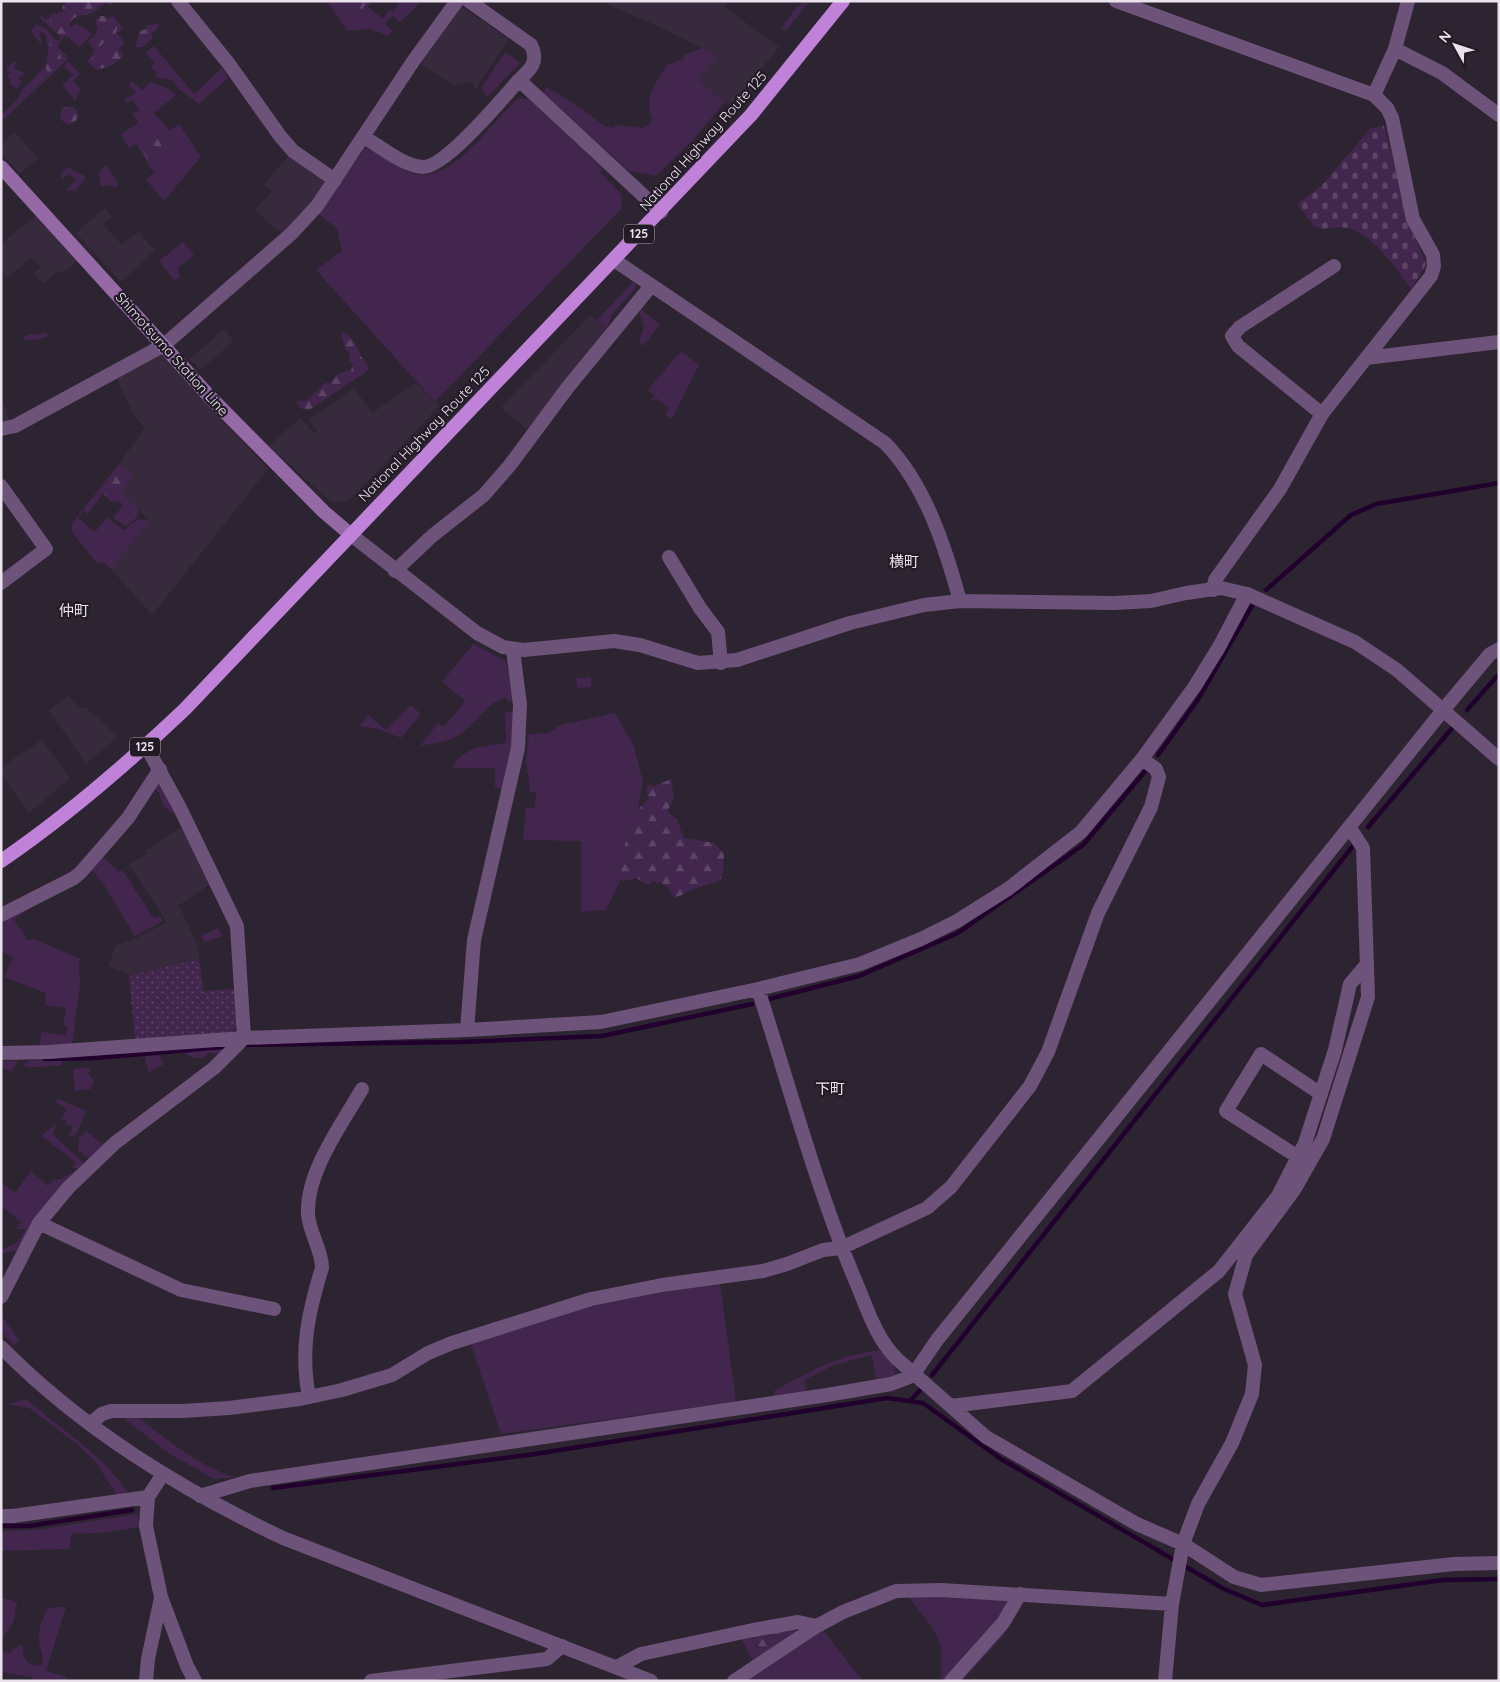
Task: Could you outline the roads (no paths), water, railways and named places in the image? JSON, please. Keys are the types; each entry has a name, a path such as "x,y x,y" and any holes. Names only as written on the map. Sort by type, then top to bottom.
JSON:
{"highway":[{"name":"National Highway Route 125","path":"1,860 43,832 146,746 185,709 350,534 661,212 761,104 843,1"}],"main road":[{"name":"Shimotsuma Station Line","path":"1,167 262,450 324,512 350,534"}],"street":[{"path":"178,1 229,64 280,136 293,151 335,180"},
{"path":"1,429 15,426 164,345 291,234 317,206 414,60 457,1"},
{"path":"364,137 413,166 425,168 434,165 471,132 534,64 535,53 531,45 469,1"},
{"path":"1116,1 1374,95 1392,118 1413,219 1433,255 1434,262 1431,276 1322,414 1280,490 1215,580 1213,590"},
{"path":"1374,95 1396,49 1408,1"},
{"path":"1396,49 1445,75 1499,115"},
{"path":"519,80 661,212"},
{"path":"614,260 854,420 893,451 906,468 924,501 943,548 960,601"},
{"path":"1322,414 1238,346 1232,336 1240,327 1334,266"},
{"path":"395,571 432,536 484,495 510,465 568,387 651,286"},
{"path":"1366,358 1499,342"},
{"path":"1,486 46,549 1,583"},
{"path":"350,534 395,571 477,633 513,650 614,641 640,646 698,663 721,663 755,655 869,617 924,605 960,601 1114,603 1151,601 1221,588 1247,594 1355,642 1396,670 1444,709 1499,759"},
{"path":"668,557 700,608 718,632 721,663"},
{"path":"1,1053 49,1052 244,1038 467,1030 607,1021 758,989 860,964 921,939 957,920 1008,888 1081,832 1142,759 1204,670 1247,594"},
{"path":"200,1496 250,1481 827,1395 891,1384 913,1375 938,1340 1004,1257 1444,709 1490,654 1499,649"},
{"path":"467,1030 474,940 518,748 520,705 513,650"},
{"path":"1,1296 40,1223 68,1188 115,1143 214,1068 244,1038 237,926 160,770 146,746"},
{"path":"90,1424 102,1414 120,1410 182,1411 309,1397 375,1382 392,1375 444,1346 592,1299 787,1264 823,1250 841,1248 927,1208 951,1187 1030,1086 1048,1052 1098,913 1151,807 1160,777 1156,769 1142,759"},
{"path":"1,914 74,878 81,872 123,824 149,789 160,770"},
{"path":"1165,1681 1172,1604 1182,1547 1198,1504 1232,1443 1252,1394 1255,1365 1236,1294 1246,1255 1294,1190 1322,1139 1368,997 1363,848 1350,828"},
{"path":"951,1406 1072,1391 1219,1271 1278,1196 1298,1158 1305,1143 1335,1050 1350,984 1367,964"},
{"path":"758,989 841,1248 882,1341 887,1349 913,1375 986,1438 1234,1578 1261,1585 1454,1564 1499,1563"},
{"path":"1298,1158 1226,1111 1261,1054 1321,1094"},
{"path":"309,1397 304,1366 305,1338 322,1268 322,1258 310,1230 308,1212 311,1189 322,1158 362,1089"},
{"path":"40,1223 182,1290 274,1309"},
{"path":"1,1347 28,1374 90,1424 163,1474 200,1496 283,1538 651,1681"},
{"path":"163,1474 148,1497 146,1526 161,1597 187,1666 195,1681"},
{"path":"1,1516 13,1516 148,1497"},
{"path":"734,1681 817,1626 852,1608 896,1591 941,1590 1172,1604"},
{"path":"951,1681 996,1632 1020,1594"},
{"path":"146,1681 148,1659 161,1597"},
{"path":"617,1668 641,1654 753,1630 798,1622 817,1626"},
{"path":"371,1681 547,1659 562,1646"}],"waterway":[{"path":"1266,590 1351,515 1376,504 1499,483"},
{"path":"1158,755 1199,698 1253,604"},
{"path":"1467,710 1499,674"},
{"path":"1368,827 1454,726"},
{"path":"769,999 859,976 958,933 1083,845 1147,769"},
{"path":"932,1375 1353,846"},
{"path":"244,1045 462,1042 602,1036 752,1004"},
{"path":"45,1059 95,1058 223,1047"},
{"path":"910,1401 921,1389"},
{"path":"273,1488 535,1454 887,1398 923,1403 1001,1459 1224,1589 1262,1605 1443,1580 1499,1579"},
{"path":"1,1526 29,1526 132,1510"}],"district":[{"name":"横町","path":"904,562"},
{"name":"仲町","path":"74,611"},
{"name":"下町","path":"830,1089"}]}
